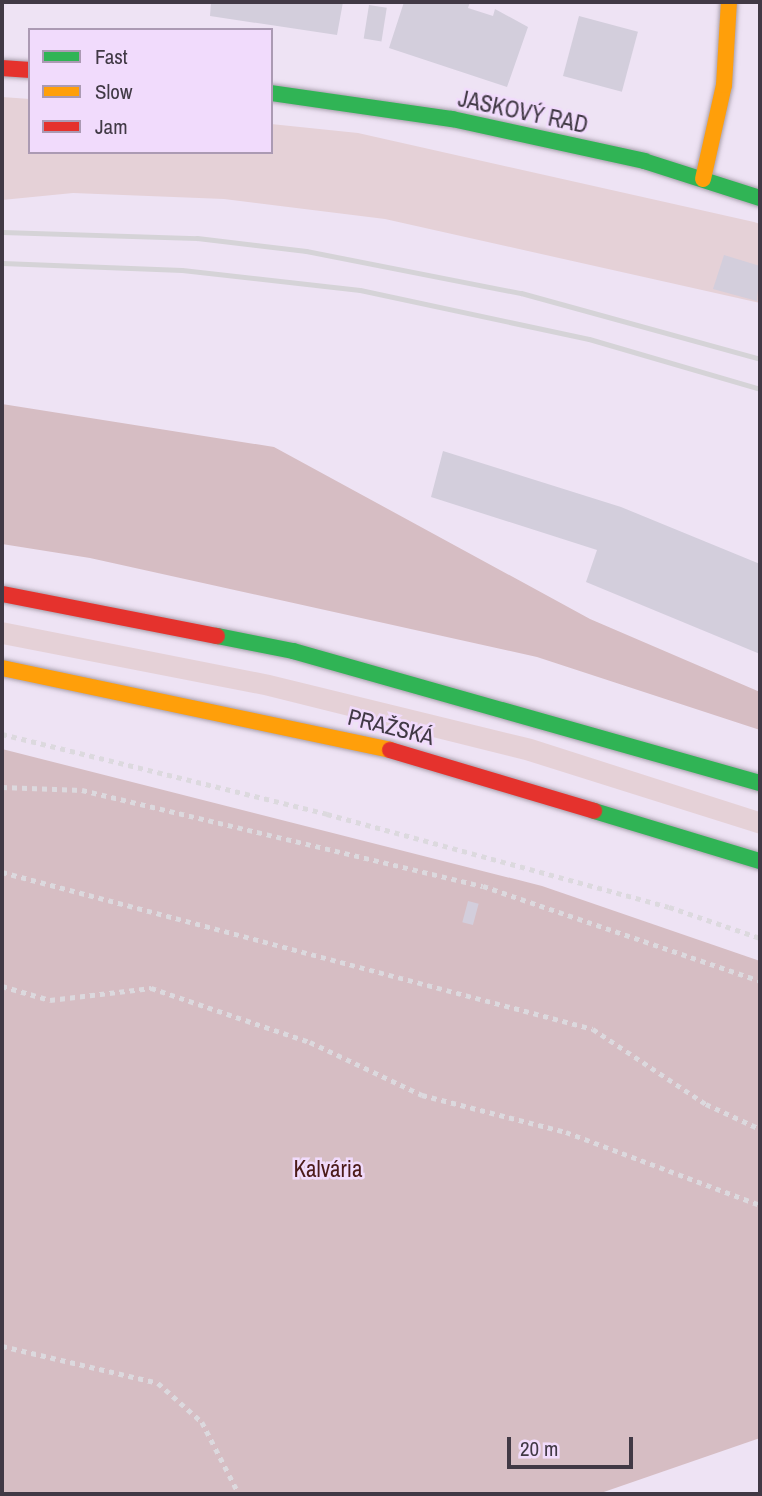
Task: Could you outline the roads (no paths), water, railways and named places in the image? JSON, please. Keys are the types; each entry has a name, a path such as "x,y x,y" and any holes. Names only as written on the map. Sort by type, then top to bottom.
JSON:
{"main road":[{"path":"703,179 724,85 729,2"},
{"path":"2,68 28,70"},
{"name":"JASKOVÝ RAD","path":"273,93 452,119 703,179 760,198"},
{"path":"2,594 293,652 760,783"},
{"name":"PRAŽSKÁ","path":"2,668 280,723 421,758 760,862"}],"railway":[{"path":"2,232 197,238 306,251 521,293 760,359"},
{"path":"2,263 182,270 360,290 589,339 760,389"}],"park label":[{"name":"Kalvária","path":"328,1169"}]}
